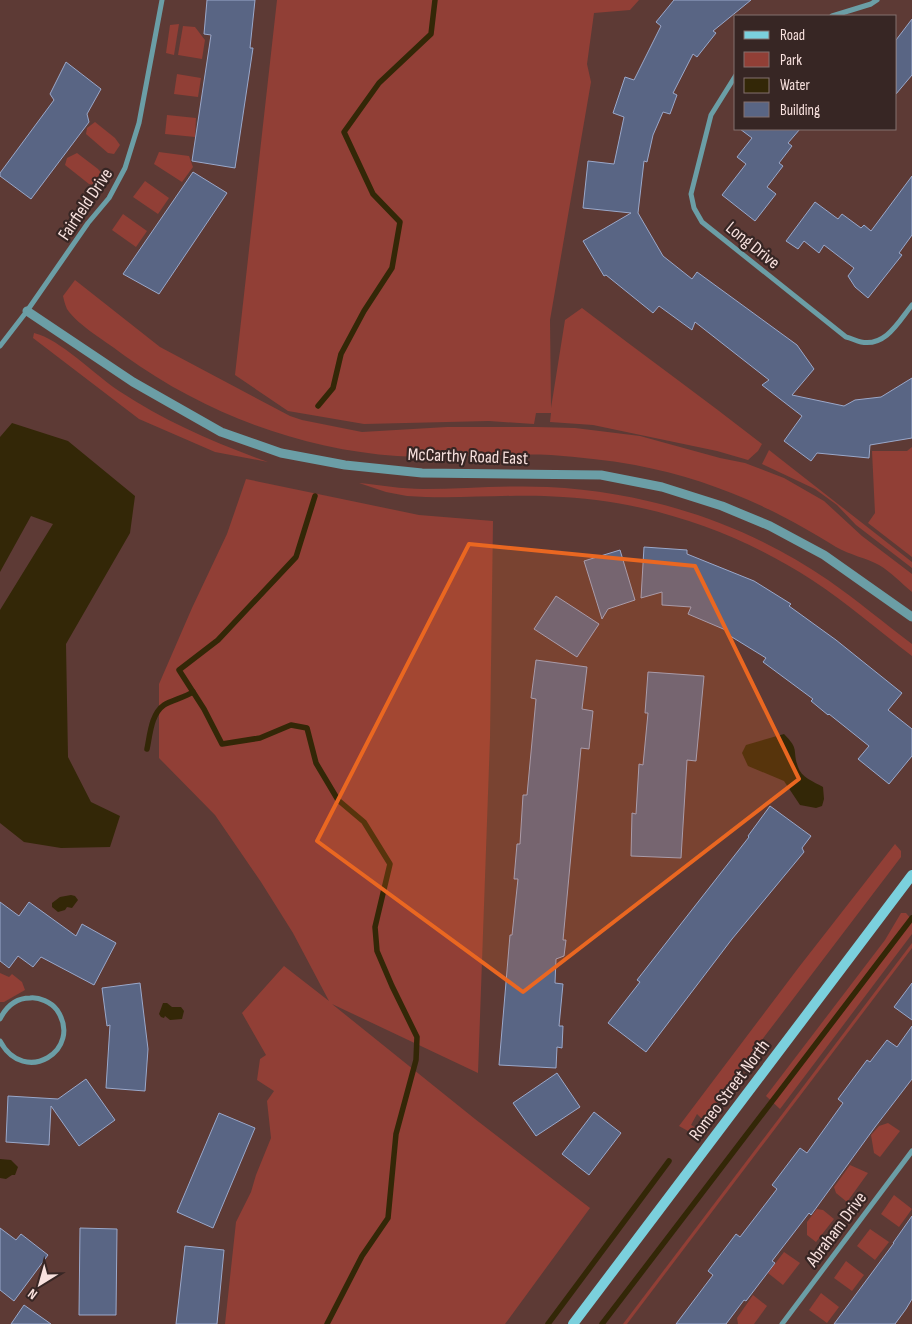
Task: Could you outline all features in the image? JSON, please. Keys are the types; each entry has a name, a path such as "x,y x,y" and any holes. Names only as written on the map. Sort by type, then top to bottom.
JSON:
{"main road":[{"name":"Romeo Street North","path":"573,1324 912,875"}],"street":[{"name":"Fairfield Drive","path":"0,346 27,311 88,223 109,198 125,168 139,124 162,0"},
{"path":"835,15 878,0"},
{"name":"Long Drive","path":"734,78 711,115 691,194 694,208 702,222 846,337 861,342 871,342 888,335 912,305"},
{"name":"McCarthy Road East","path":"27,311 133,382 221,432 281,454 345,465 422,473 601,475 662,487 722,506 770,526 824,555 912,617"},
{"path":"0,1019 6,1009 15,1001 26,998 44,1000 54,1007 63,1022 64,1033 61,1044 54,1053 45,1060 29,1063 13,1057 4,1050 0,1041"},
{"name":"Abraham Drive","path":"782,1324 912,1151"}],"highlighted area":[{"path":"469,544 695,566 799,779 523,992 317,841"}],"green space":[{"path":"277,0 639,0 630,10 594,13 587,64 591,82 550,320 551,408 565,320 582,308 762,444 758,451 748,460 717,451 593,425 550,422 551,413 536,413 534,424 489,421 364,424 288,411 235,375"},
{"path":"179,24 174,55 166,53 170,25"},
{"path":"183,26 195,27 205,40 202,59 178,55"},
{"path":"177,74 201,78 198,97 174,94"},
{"path":"167,115 196,118 195,137 165,134"},
{"path":"95,122 115,138 120,145 114,154 108,153 86,134 87,128"},
{"path":"159,152 189,156 193,167 182,182 154,164"},
{"path":"77,153 103,175 96,185 89,184 65,165 67,158"},
{"path":"145,181 169,198 158,214 133,197"},
{"path":"123,214 147,231 136,247 112,230"},
{"path":"75,280 160,347 290,416 302,420 362,432 447,427 575,428 640,436 745,463 784,478 824,501 862,536 912,574 912,592 879,565 841,550 784,517 722,489 679,475 635,465 551,455 416,457 361,452 289,436 254,425 187,395 155,376 86,328 67,309 63,296"},
{"path":"34,333 55,342 119,391 173,422 268,462 215,452 139,419 33,338"},
{"path":"912,447 912,557 868,523 875,513 872,451 907,451"},
{"path":"769,450 912,562 912,568 856,525 837,505 815,489 762,464"},
{"path":"246,479 419,515 493,521 490,738 478,1073 332,1004 475,1119 590,1208 505,1324 225,1324 236,1222 251,1192 271,1138 267,1101 274,1091 257,1080 260,1059 266,1055 242,1013 284,966 329,1001 293,933 215,815 159,758 159,684 227,534"},
{"path":"359,483 415,489 548,487 585,490 659,504 694,514 763,542 828,580 912,644 912,656 812,580 754,547 693,522 629,505 596,500 544,496 407,496 386,492"},
{"path":"895,844 901,851 901,857 755,1049 705,1122 697,1114 691,1125 698,1129 688,1131 679,1126 799,967"},
{"path":"901,913 906,913 912,920 912,934 780,1109 766,1096 885,940"},
{"path":"912,943 912,948 627,1324 623,1324"},
{"path":"0,973 9,977 12,974 22,982 25,990 4,1002 0,1002"},
{"path":"888,1123 900,1131 880,1157 874,1153 871,1135 879,1126"},
{"path":"850,1165 868,1173 847,1202 836,1193 834,1187"},
{"path":"894,1195 912,1209 899,1227 881,1214"},
{"path":"817,1209 823,1210 834,1219 816,1242 807,1235 807,1222"},
{"path":"870,1229 889,1242 875,1260 857,1246"},
{"path":"784,1252 800,1263 783,1285 768,1273"},
{"path":"846,1261 864,1275 852,1291 834,1278"},
{"path":"821,1293 839,1307 827,1323 809,1310"},
{"path":"753,1295 767,1306 754,1324 738,1324 737,1318"}],"water":[{"path":"12,423 68,441 135,496 130,533 66,644 68,757 91,802 120,816 110,847 61,848 24,842 0,823 0,610 53,524 31,516 0,572 0,437"},
{"path":"784,734 794,747 796,761 802,774 823,787 824,799 822,806 816,808 800,805 784,781 748,766 742,753 746,745"},
{"path":"75,896 78,900 72,908 67,907 65,910 58,912 52,907 52,903 60,897"},
{"path":"163,1003 167,1003 172,1007 181,1007 184,1011 182,1019 170,1020 165,1016 164,1018 161,1017 159,1014"},
{"path":"0,1159 11,1160 18,1167 15,1175 6,1179 0,1178"}],"building":[{"path":"207,0 255,0 250,48 253,48 235,168 192,161 211,35 204,34"},
{"path":"674,0 751,0 713,31 716,33 697,57 693,54 673,93 677,95 670,114 663,112 653,135 647,162 644,161 638,213 663,256 692,279 697,272 797,345 814,369 792,395 844,406 855,400 881,397 912,378 912,438 870,445 869,458 817,453 811,461 784,441 802,416 762,385 769,380 695,322 692,330 659,306 653,313 606,275 604,276 583,241 631,213 583,208 588,161 614,164 624,117 613,113 625,77 634,80 661,26 656,22"},
{"path":"912,19 912,75 897,93 897,39"},
{"path":"66,62 101,89 87,114 89,122 31,199 0,176 0,173 54,100 50,94"},
{"path":"741,130 799,130 788,143 792,146 779,163 783,166 767,187 776,194 755,221 722,195 746,164 737,157 752,138"},
{"path":"193,172 227,193 159,294 123,274"},
{"path":"912,176 912,235 899,253 902,255 868,298 855,287 848,276 854,268 824,245 819,253 804,241 798,249 786,241 815,202 838,219 842,214 861,228 864,225 871,231"},
{"path":"644,547 687,550 687,554 754,581 791,604 789,606 836,640 902,693 888,710 912,729 912,756 889,784 858,759 869,746 811,701 813,699 763,662 766,658 727,634 728,631 688,614 691,607 662,605 662,592 641,598"},
{"path":"620,550 635,600 608,609 602,619 584,561"},
{"path":"556,596 599,624 577,657 534,629"},
{"path":"536,660 587,667 582,709 593,711 589,749 581,748 563,940 566,940 564,956 556,959 555,983 563,984 559,1026 563,1026 562,1048 557,1047 556,1068 499,1065 510,935 512,935 518,879 514,879 517,844 520,844 523,795 527,795 536,699 531,698"},
{"path":"648,672 704,676 696,761 687,760 681,858 631,856 632,813 636,814 639,764 643,765 648,713 645,713"},
{"path":"770,806 811,836 802,848 804,852 732,939 646,1052 608,1023 640,982 637,980 749,837"},
{"path":"0,902 19,916 29,902 76,936 82,924 116,943 94,985 41,957 33,967 18,956 9,968 0,961"},
{"path":"140,983 148,1049 145,1091 106,1088 110,1025 107,1026 102,988"},
{"path":"912,983 912,1020 894,1007"},
{"path":"912,1026 912,1079 811,1215 809,1213 772,1261 775,1263 746,1301 744,1300 726,1324 676,1324 713,1275 708,1271 736,1234 740,1237 777,1189 772,1185 800,1148 807,1153 843,1103 838,1099 867,1060 870,1062 887,1040 897,1047"},
{"path":"557,1073 580,1107 536,1136 513,1103"},
{"path":"86,1079 115,1120 79,1146 51,1106 49,1145 6,1142 8,1096 58,1099"},
{"path":"594,1112 621,1133 589,1175 562,1154"},
{"path":"219,1113 255,1128 213,1228 177,1212"},
{"path":"912,1216 912,1299 906,1309 895,1324 834,1324 894,1243"},
{"path":"0,1228 16,1240 21,1234 48,1255 14,1301 0,1290"},
{"path":"80,1228 117,1229 116,1315 79,1315"},
{"path":"185,1246 224,1250 217,1324 176,1324"},
{"path":"24,1305 51,1324 11,1324"}],"waterway":[{"path":"318,406 333,388 341,354 364,311 392,268 400,222 373,194 344,132 379,83 431,34 435,0"},
{"path":"315,496 296,557 218,640 179,670 204,709 222,744 260,738 291,725 307,728 316,763 338,800 364,822 390,864 375,927 377,951 417,1037 416,1060 396,1134 388,1218 362,1256 327,1324"},
{"path":"147,749 152,725 160,709 167,703 193,692"},
{"path":"602,1324 912,918"},
{"path":"548,1324 669,1161"}]}
